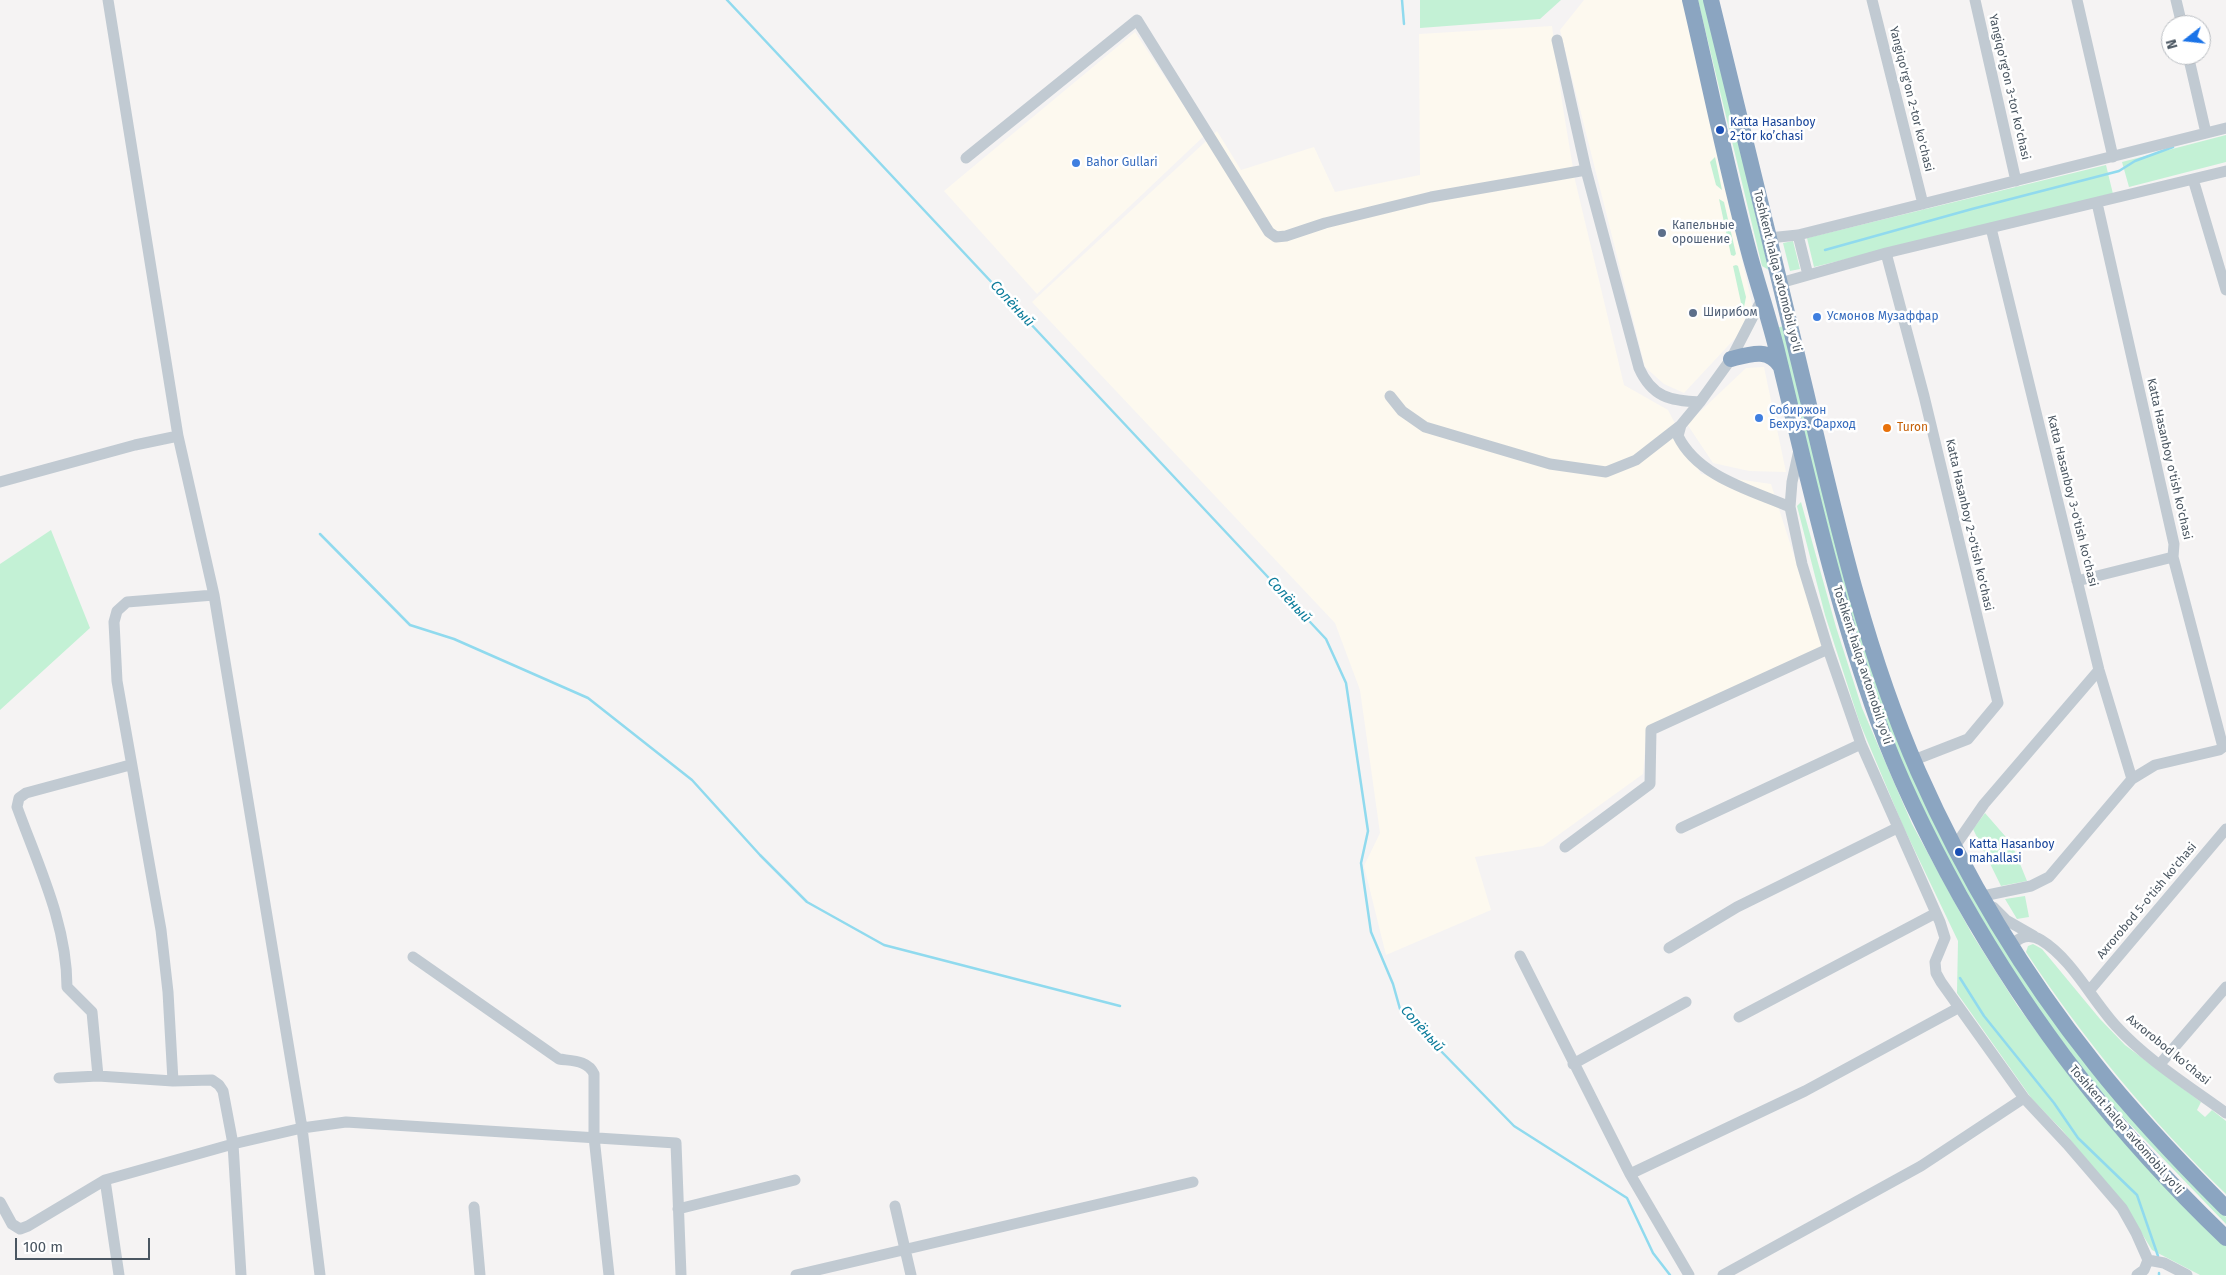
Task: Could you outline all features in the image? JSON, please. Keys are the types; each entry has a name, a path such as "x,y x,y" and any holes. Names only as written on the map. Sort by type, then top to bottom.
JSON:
{"highway":[{"name":"Toshkent halqa avtomobil yo'li","path":"1690,0 1737,204 1763,297 1830,565 1861,670 1892,757 1930,840 1980,932 2056,1048 2095,1098 2141,1150 2184,1198 2226,1238"},
{"name":"Toshkent halqa avtomobil yo'li","path":"1712,0 1843,548 1882,677 1914,760 1955,846 1983,896 2012,946 2061,1020 2103,1074 2154,1133 2226,1208"},
{"path":"1763,297 1780,283"},
{"path":"1731,359 1755,353 1765,353 1772,357 1781,367"}],"street":[{"path":"108,0 178,436 214,595 302,1128 320,1275"},
{"name":"Yangiqo'rg'on 2-tor ko'chasi","path":"1872,0 1923,204"},
{"name":"Yangiqo'rg'on 3-tor ko'chasi","path":"1975,0 2016,181"},
{"path":"2077,0 2112,156"},
{"path":"2176,0 2180,15"},
{"path":"966,158 1137,20 1269,232 1276,237 1286,236 1325,223 1431,197 1586,170"},
{"path":"1557,40 1586,170 1638,368 1644,380 1657,392 1668,398 1680,401 1700,402"},
{"path":"2190,65 2206,133"},
{"path":"1769,238 1798,235 2226,128"},
{"path":"1780,283 1886,253 2226,171"},
{"path":"2193,179 2226,290"},
{"name":"Katta Hasanboy o'tish ko'chasi","path":"2097,203 2174,544 2173,557 2223,747 2219,750 2155,765 2132,779"},
{"name":"Katta Hasanboy 3-o'tish ko'chasi","path":"1991,228 2099,670 2132,779"},
{"path":"1798,235 1808,275"},
{"name":"Katta Hasanboy 2-o'tish ko'chasi","path":"1886,253 1924,396 1998,704 1968,739 1914,760"},
{"path":"1390,396 1402,411 1426,427 1550,464 1606,472 1636,460 1681,425 1731,359 1763,297"},
{"path":"1681,425 1678,436 1684,448 1712,473 1790,507"},
{"path":"0,482 135,445 178,436"},
{"path":"1800,446 1792,482 1790,507 1802,564 1828,649 1862,744 1897,828 1936,913 1945,938 1935,962 1936,972 1958,1008 2024,1098 2073,1150 2122,1208 2148,1260 2144,1270 2137,1275"},
{"path":"2077,581 2173,557"},
{"path":"173,1081 162,930 130,765 117,681 114,622 117,611 127,602 214,595"},
{"path":"1565,847 1650,784 1651,730 1828,649"},
{"path":"1955,846 1984,804 2099,670"},
{"path":"1681,828 1862,744"},
{"path":"98,1076 92,1012 67,987 67,964 61,932 17,807 19,798 26,793 130,765"},
{"path":"1983,896 2031,886 2049,877 2132,779"},
{"path":"1668,948 1737,907 1897,828"},
{"name":"Axrorobod 5-o'tish ko'chasi","path":"2089,991 2226,829"},
{"name":"Axrorobod ko'chasi","path":"1983,896 2006,920 2047,944 2064,961 2117,1027 2160,1064 2226,1113"},
{"path":"1739,1016 1936,913"},
{"path":"2012,946 2021,937 2037,938"},
{"path":"1520,956 1630,1174 1689,1275"},
{"path":"413,957 559,1059 586,1064 591,1068 594,1074 594,1137 609,1275"},
{"path":"2160,1064 2226,987"},
{"path":"1573,1064 1686,1002"},
{"path":"1630,1174 1805,1091 1958,1008"},
{"path":"59,1078 98,1076 173,1081 212,1080 220,1085 233,1144 241,1275"},
{"path":"1723,1275 1921,1166 2024,1098"},
{"path":"0,1202 12,1224 20,1229 105,1180 233,1144 302,1128 346,1122 676,1143 681,1275"},
{"path":"105,1180 119,1275"},
{"path":"678,1209 795,1180"},
{"path":"796,1275 1193,1182"},
{"path":"895,1206 911,1275"},
{"path":"474,1207 480,1275"},
{"path":"2148,1260 2164,1264 2186,1275"}],"shaded area":[{"path":"1584,0 1683,0 1755,317 1684,393 1664,384 1645,367 1560,30"},
{"path":"1552,26 1575,180 1624,385 1668,410 1701,474 1771,484 1824,649 1647,728 1643,774 1543,846 1475,857 1491,910 1386,955 1364,866 1380,833 1360,690 1335,623 1032,302 1217,131 1241,170 1314,147 1335,192 1420,175 1419,34"},
{"name":"Bahor Gullari","path":"1135,32 1204,136 1037,294 944,191"},
{"path":"1764,367 1786,472 1749,471 1713,463 1687,424 1746,368"}],"green space":[{"path":"1420,0 1561,0 1540,19 1420,28"},
{"path":"1698,0 1704,0 1769,270 1762,266"},
{"path":"2226,135 2226,162 2129,187 2122,162"},
{"path":"1715,157 1722,190 1716,185 1710,162"},
{"path":"2106,165 2113,194 1814,267 1807,238"},
{"path":"1719,199 1724,202 1736,254 1734,256 1731,255"},
{"path":"1793,241 1800,269 1790,271 1783,243"},
{"path":"1733,266 1738,266 1746,297 1743,312"},
{"path":"1783,326 1825,502 1934,822 2157,1146 2226,1217 2226,1224 2121,1115 2034,1004 2008,965 1940,845 1900,762 1855,634 1777,328"},
{"path":"1801,502 1836,627 1862,708 1912,824 1972,934 2017,1005 2042,1039 2226,1245 2226,1275 2200,1275 2152,1250 2123,1203 2062,1130 2032,1099 1957,993 1958,941 1903,826 1859,721 1825,615 1797,506"},
{"path":"51,530 90,628 0,710 0,564"},
{"path":"1985,813 2012,844 2027,881 2001,886 1973,829"},
{"path":"2025,896 2029,917 2017,919 2005,899"},
{"path":"2033,944 2042,949 2100,1019 2125,1045 2201,1102 2197,1110 2205,1117 2212,1110 2226,1121 2226,1194 2145,1109 2071,1017 2026,952 2028,946"}],"waterway":[{"name":"Солёный","path":"727,0 1326,639 1346,683 1368,831 1361,863 1371,932 1393,984 1400,1009 1514,1126 1627,1198 1653,1253 1670,1275"},
{"path":"1402,0 1404,24"},
{"path":"1825,250 2119,171 2135,161 2173,147"},
{"path":"320,534 410,625 454,639 588,698 692,780 760,855 807,902 884,945 1120,1006"},
{"path":"1960,978 1984,1016 2054,1103 2078,1138 2137,1195 2158,1256"}],"place":[{"name":"Katta Hasanboy 2-tor ko’chasi","path":"1720,130"},
{"name":"Bahor Gullari","path":"1076,163"},
{"name":"Капельные орошение","path":"1662,233"},
{"name":"Ширибом","path":"1693,313"},
{"name":"Усмонов Музаффар","path":"1817,317"},
{"name":"Собиржон Бехруз. Фарход","path":"1759,418"},
{"name":"Turon","path":"1887,428"},
{"name":"Katta Hasanboy mahallasi","path":"1959,852"}]}
